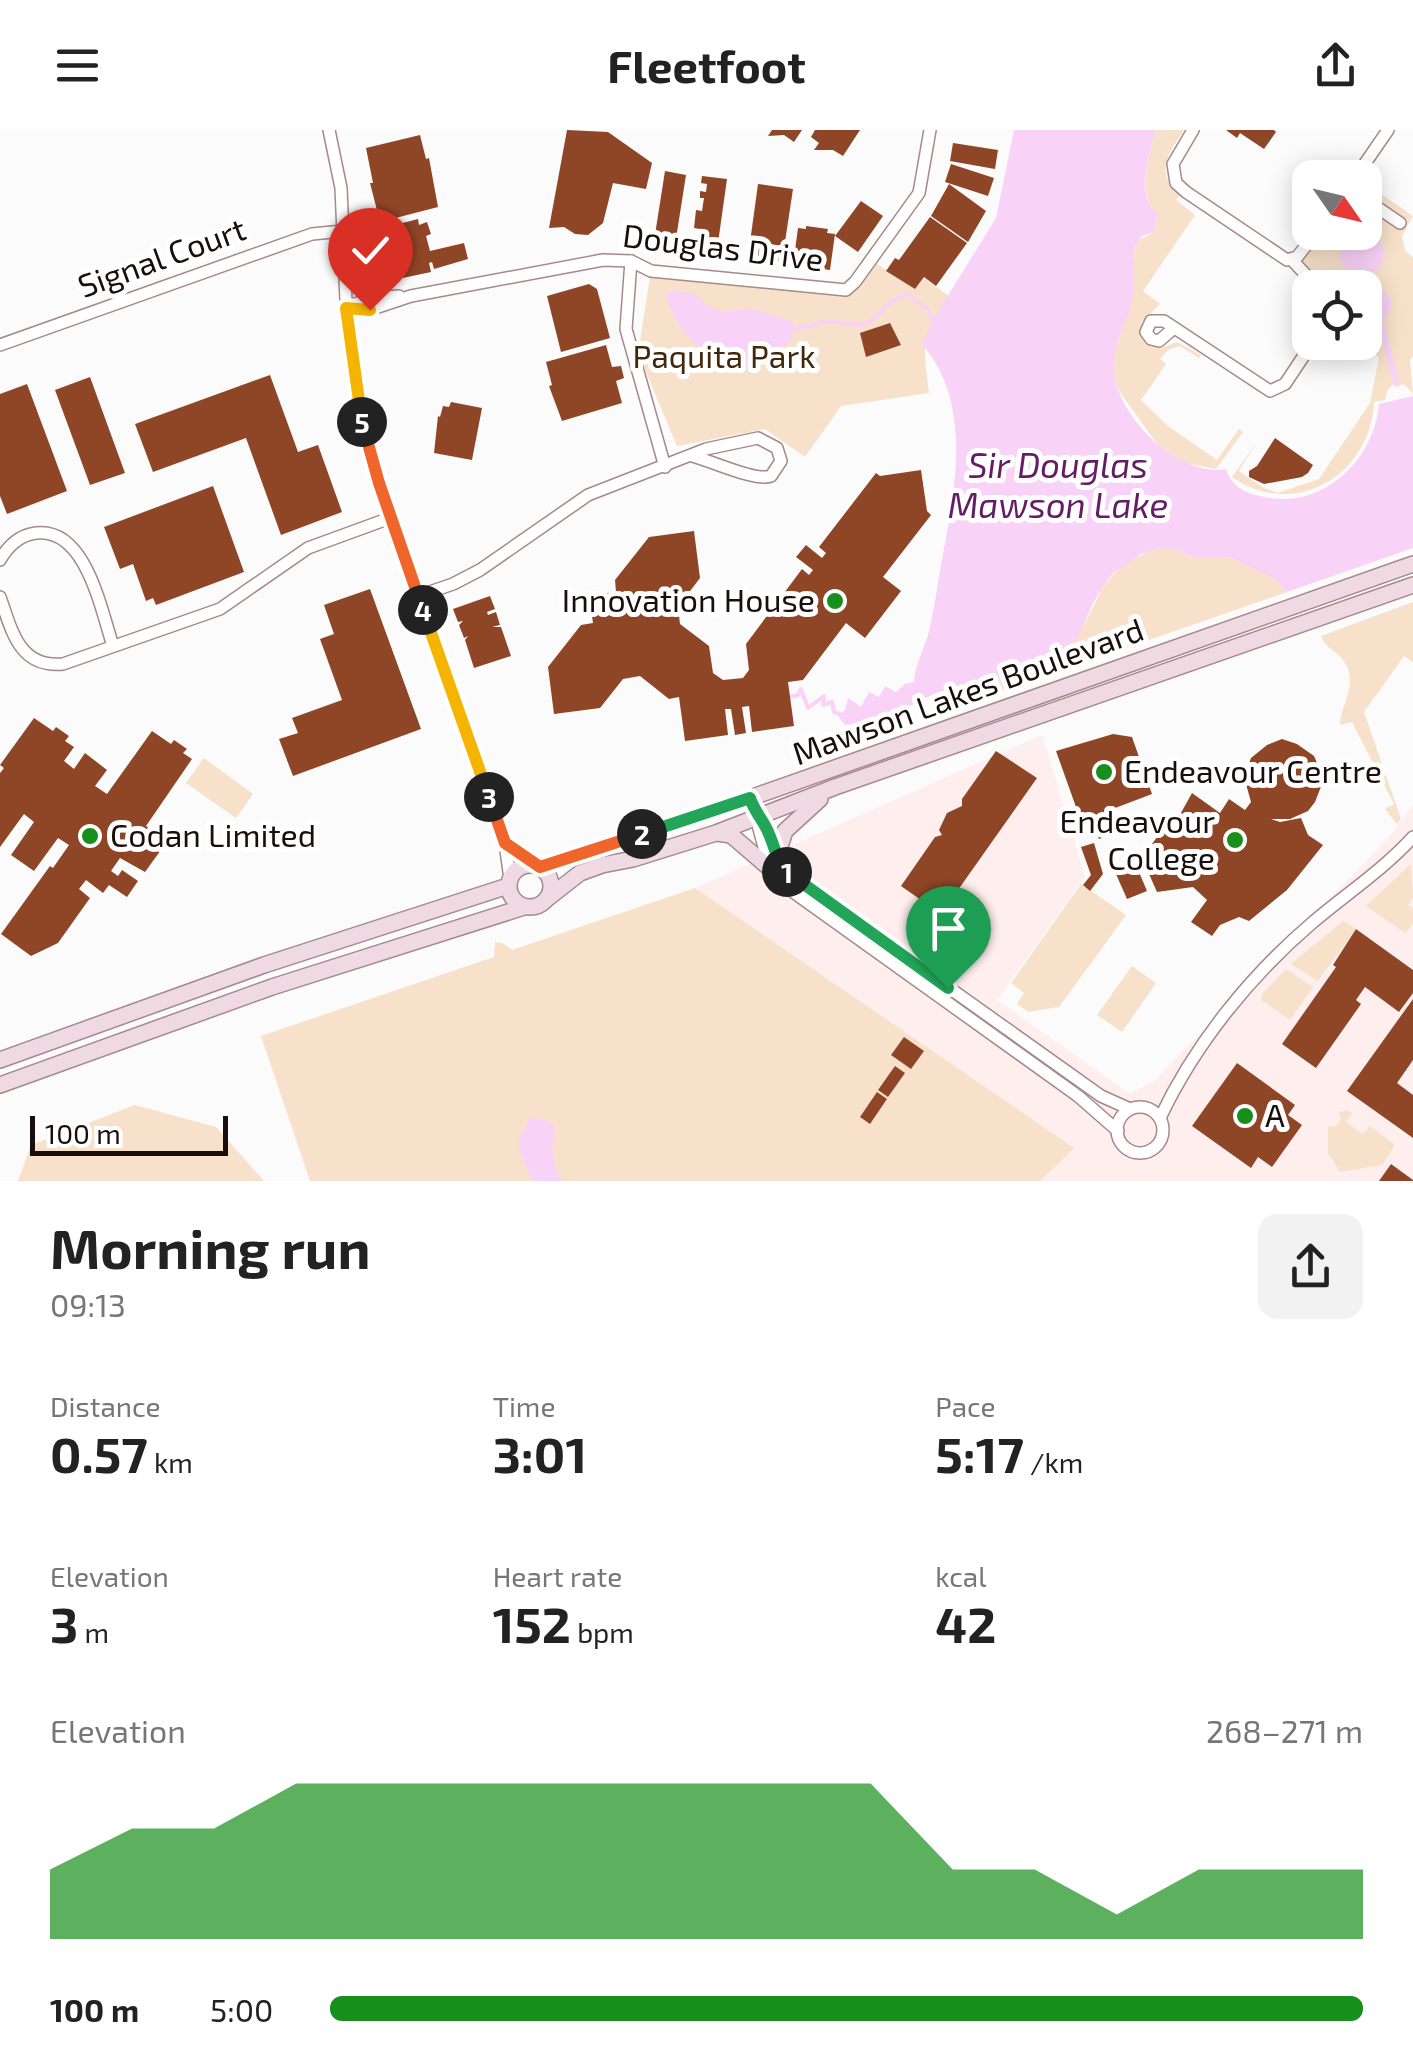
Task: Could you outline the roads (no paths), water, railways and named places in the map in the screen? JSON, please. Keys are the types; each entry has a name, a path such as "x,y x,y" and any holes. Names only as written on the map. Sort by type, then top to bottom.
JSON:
{"street":[{"path":"329,130 341,188 346,308 360,416 390,518 505,843 512,898 524,907"},
{"name":"Douglas Drive","path":"346,308 368,298 411,296 588,262 631,261 652,271 846,290 856,282 919,192 930,130"},
{"path":"1193,130 1173,164 1176,183 1301,270"},
{"path":"1367,160 1388,130"},
{"path":"1382,211 1400,223"},
{"name":"Signal Court","path":"0,345 312,234 344,231"},
{"path":"1292,260 1304,250"},
{"path":"631,261 626,330 664,467"},
{"path":"1174,328 1270,391 1284,384 1301,360"},
{"path":"418,596 480,570 588,495 692,456 736,440 758,438 777,448 780,461 771,476 758,479 728,465 692,456"},
{"path":"0,597 23,652 37,662 63,664 220,609 308,548 390,518"},
{"path":"0,560 17,540 32,534 50,534 67,541 82,559 113,646"},
{"name":"Mawson Lakes Boulevard","path":"536,866 750,798 1413,564"},
{"name":"Mawson Lakes Boulevard","path":"548,898 580,873 716,833 834,787 1413,586"},
{"path":"776,864 780,840 797,817 834,787"},
{"path":"750,798 776,864 804,902 1078,1096 1118,1131 1125,1147 1145,1152 1160,1143 1160,1118 1176,1084 1227,1012 1273,959 1413,837"},
{"path":"716,833 731,835 776,864 1101,1096 1130,1109 1146,1108 1176,1084"},
{"path":"0,1084 272,987 537,906 548,898 550,878 505,843"},
{"path":"0,1060 509,882 518,868 536,866"},
{"path":"1146,1108 1160,1118"},
{"path":"1118,1131 1122,1117 1130,1109"}],"water":[{"name":"Sir Douglas Mawson Lake","path":"1014,130 1155,130 1145,186 1151,207 1158,215 1154,232 1142,236 1135,250 1133,295 1114,370 1126,406 1153,440 1189,464 1226,469 1235,484 1248,492 1282,499 1303,497 1340,478 1355,463 1367,445 1379,404 1413,396 1413,548 1287,592 1275,579 1229,557 1192,557 1176,549 1159,548 1141,554 1112,574 1079,635 1058,655 936,693 877,722 845,725 838,716 845,710 848,698 861,707 869,692 879,697 885,686 896,692 914,682 929,631 952,501 956,445 948,392 938,367 922,344 996,218"},
{"path":"1382,246 1384,254 1378,270 1346,270 1341,250 1382,250"},
{"path":"675,290 695,294 720,311 754,309 793,322 792,338 774,355 755,364 719,361 702,351 675,318 666,298"},
{"path":"1382,291 1391,303 1383,319 1400,386 1395,387 1382,339"},
{"path":"530,1117 555,1127 553,1154 562,1181 532,1181 519,1149 519,1139"}],"waterway":[{"path":"793,330 826,321 859,325 870,322 896,298 907,294 928,310 933,322"},
{"path":"790,697 798,695 801,689 808,708 824,696 823,705 832,702 834,712 840,714"}],"place":[{"name":"Innovation House","path":"835,601"},
{"name":"Endeavour Centre","path":"1104,772"},
{"name":"Codan Limited","path":"90,836"},
{"name":"Endeavour College","path":"1235,840"},
{"name":"A","path":"1245,1116"}],"park label":[{"name":"Paquita Park","path":"724,357"}]}
